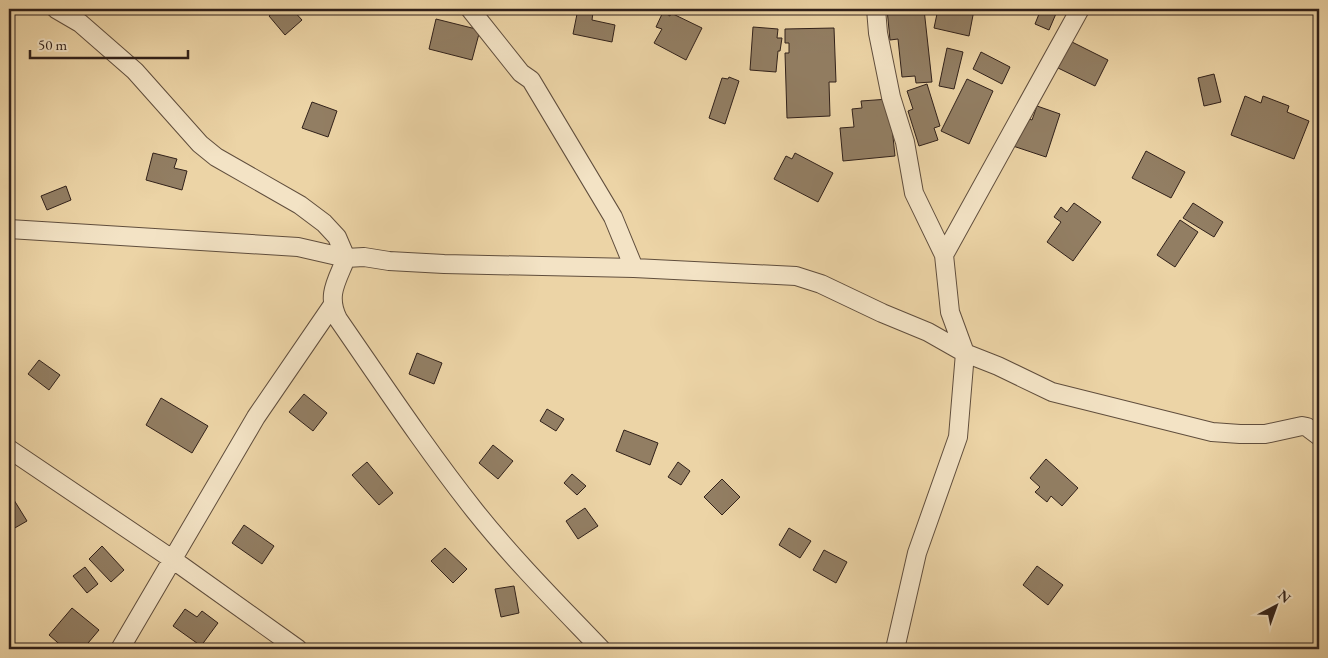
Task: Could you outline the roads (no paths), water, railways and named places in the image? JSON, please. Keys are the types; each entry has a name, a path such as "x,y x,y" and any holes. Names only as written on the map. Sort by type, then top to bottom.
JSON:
{"street":[{"path":"56,9 80,23 135,70 200,144 216,157 300,205 324,223 337,237 346,258 333,290 332,306 338,319 420,440 476,512 525,570 601,649"},
{"path":"470,9 521,73 531,80 613,218 634,268"},
{"path":"876,9 880,42 892,97 905,142 914,193 944,255 950,312 965,353 958,437 917,553 895,649"},
{"path":"944,255 1080,9"},
{"path":"9,229 298,247 346,258 364,257 389,261 634,268 796,276 821,284 928,332 965,353 998,366 1052,392 1212,432 1265,434 1302,426 1307,427 1319,436"},
{"path":"120,649 256,417 332,306"},
{"path":"9,449 172,559 298,649"}]}
